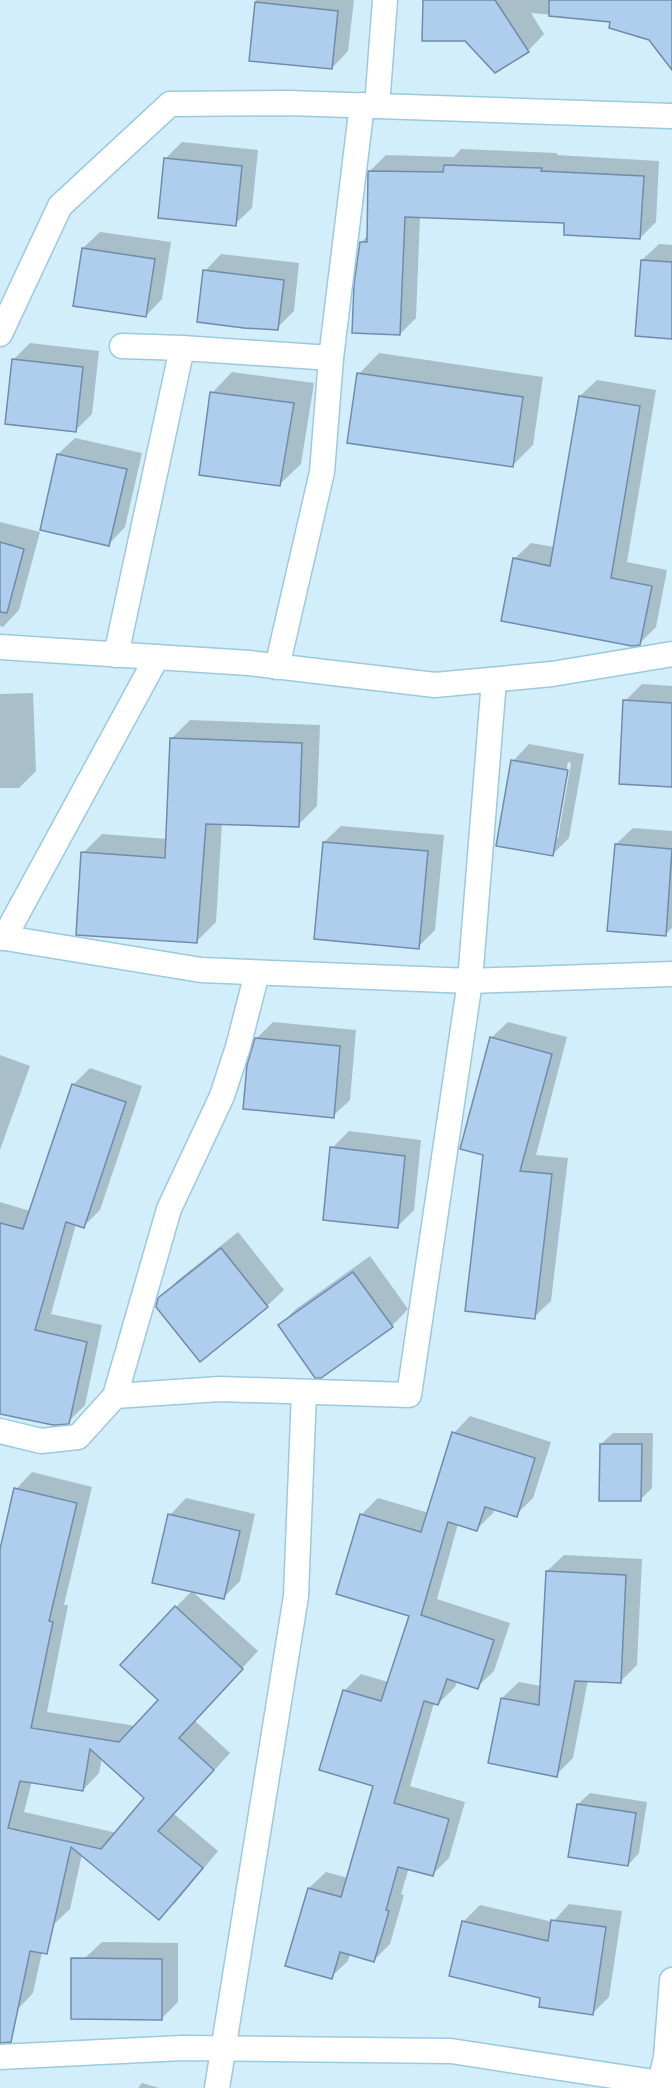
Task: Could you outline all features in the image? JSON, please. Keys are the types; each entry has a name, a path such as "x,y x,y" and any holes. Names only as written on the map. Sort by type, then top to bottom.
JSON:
{"street":[{"path":"277,667 322,472 331,358 385,0"},
{"path":"0,334 60,206 170,104 289,103 672,116"},
{"path":"122,346 331,358"},
{"path":"116,655 182,348"},
{"path":"0,647 277,667 435,685 552,674 672,654"},
{"path":"157,657 2,938 201,970 470,981 672,974"},
{"path":"115,1396 220,1389 409,1395 470,981 494,680"},
{"path":"1,1438 41,1441 78,1437 115,1396 169,1209 222,1096 238,1047 257,973"},
{"path":"217,2088 296,1596 304,1392"},
{"path":"0,2057 182,2048 451,2052 663,2086 672,1980"}],"building":[{"path":"423,0 495,0 529,52 495,73 465,41 422,41"},
{"path":"549,0 672,0 672,70 649,40 609,28 610,22 549,16"},
{"path":"255,2 338,11 332,69 249,61"},
{"path":"164,158 242,166 236,226 158,218"},
{"path":"444,165 542,168 541,171 644,176 640,239 564,235 564,223 405,217 400,335 352,333 354,284 360,242 367,242 368,171 443,172"},
{"path":"82,248 155,259 146,317 73,306"},
{"path":"641,260 672,262 672,339 635,336"},
{"path":"203,270 284,280 278,330 197,322"},
{"path":"12,359 83,367 76,432 5,424"},
{"path":"357,373 523,397 513,467 347,443"},
{"path":"210,392 294,403 280,486 199,475"},
{"path":"579,396 640,406 611,578 652,586 640,645 632,646 501,621 513,558 550,566"},
{"path":"57,454 127,469 109,546 40,530"},
{"path":"0,542 24,549 7,613 0,612"},
{"path":"623,700 672,703 672,787 619,784"},
{"path":"170,738 302,743 299,827 206,824 197,943 76,935 81,852 165,858"},
{"path":"511,760 568,770 553,856 496,846"},
{"path":"323,842 428,851 419,949 314,939"},
{"path":"615,844 672,849 666,936 607,931"},
{"path":"490,1037 552,1054 520,1171 552,1174 535,1319 465,1311 483,1155 460,1149"},
{"path":"255,1038 340,1046 334,1118 243,1109 247,1065"},
{"path":"72,1084 126,1102 84,1228 66,1222 35,1330 87,1342 69,1424 53,1425 0,1414 0,1223 23,1229"},
{"path":"330,1147 405,1156 398,1228 323,1220"},
{"path":"221,1248 268,1307 200,1362 156,1307 158,1298"},
{"path":"353,1272 393,1327 321,1378 315,1378 278,1325"},
{"path":"452,1432 535,1458 517,1517 485,1507 477,1531 448,1522 421,1615 494,1640 478,1689 447,1679 438,1705 424,1701 394,1803 449,1819 433,1876 398,1867 386,1910 389,1911 374,1962 340,1952 332,1979 285,1966 308,1888 341,1897 373,1786 319,1770 343,1690 381,1701 409,1616 336,1594 360,1514 421,1532"},
{"path":"600,1444 642,1444 641,1501 599,1501"},
{"path":"14,1488 77,1503 49,1621 53,1622 31,1728 119,1742 158,1700 120,1665 175,1606 243,1669 179,1738 214,1770 158,1831 203,1868 159,1920 71,1847 47,1954 30,1951 11,2042 0,2043 0,1549","holes":["90,1749 144,1798 101,1849 8,1828 20,1781 83,1791"]},
{"path":"168,1514 240,1531 224,1599 152,1583"},
{"path":"546,1571 626,1575 621,1683 575,1681 557,1777 488,1763 501,1698 539,1705"},
{"path":"577,1804 636,1813 628,1866 568,1857"},
{"path":"551,1920 606,1927 593,2015 539,2007 540,1998 449,1976 462,1921 548,1941"},
{"path":"71,1958 162,1959 162,2020 71,2019"}]}
